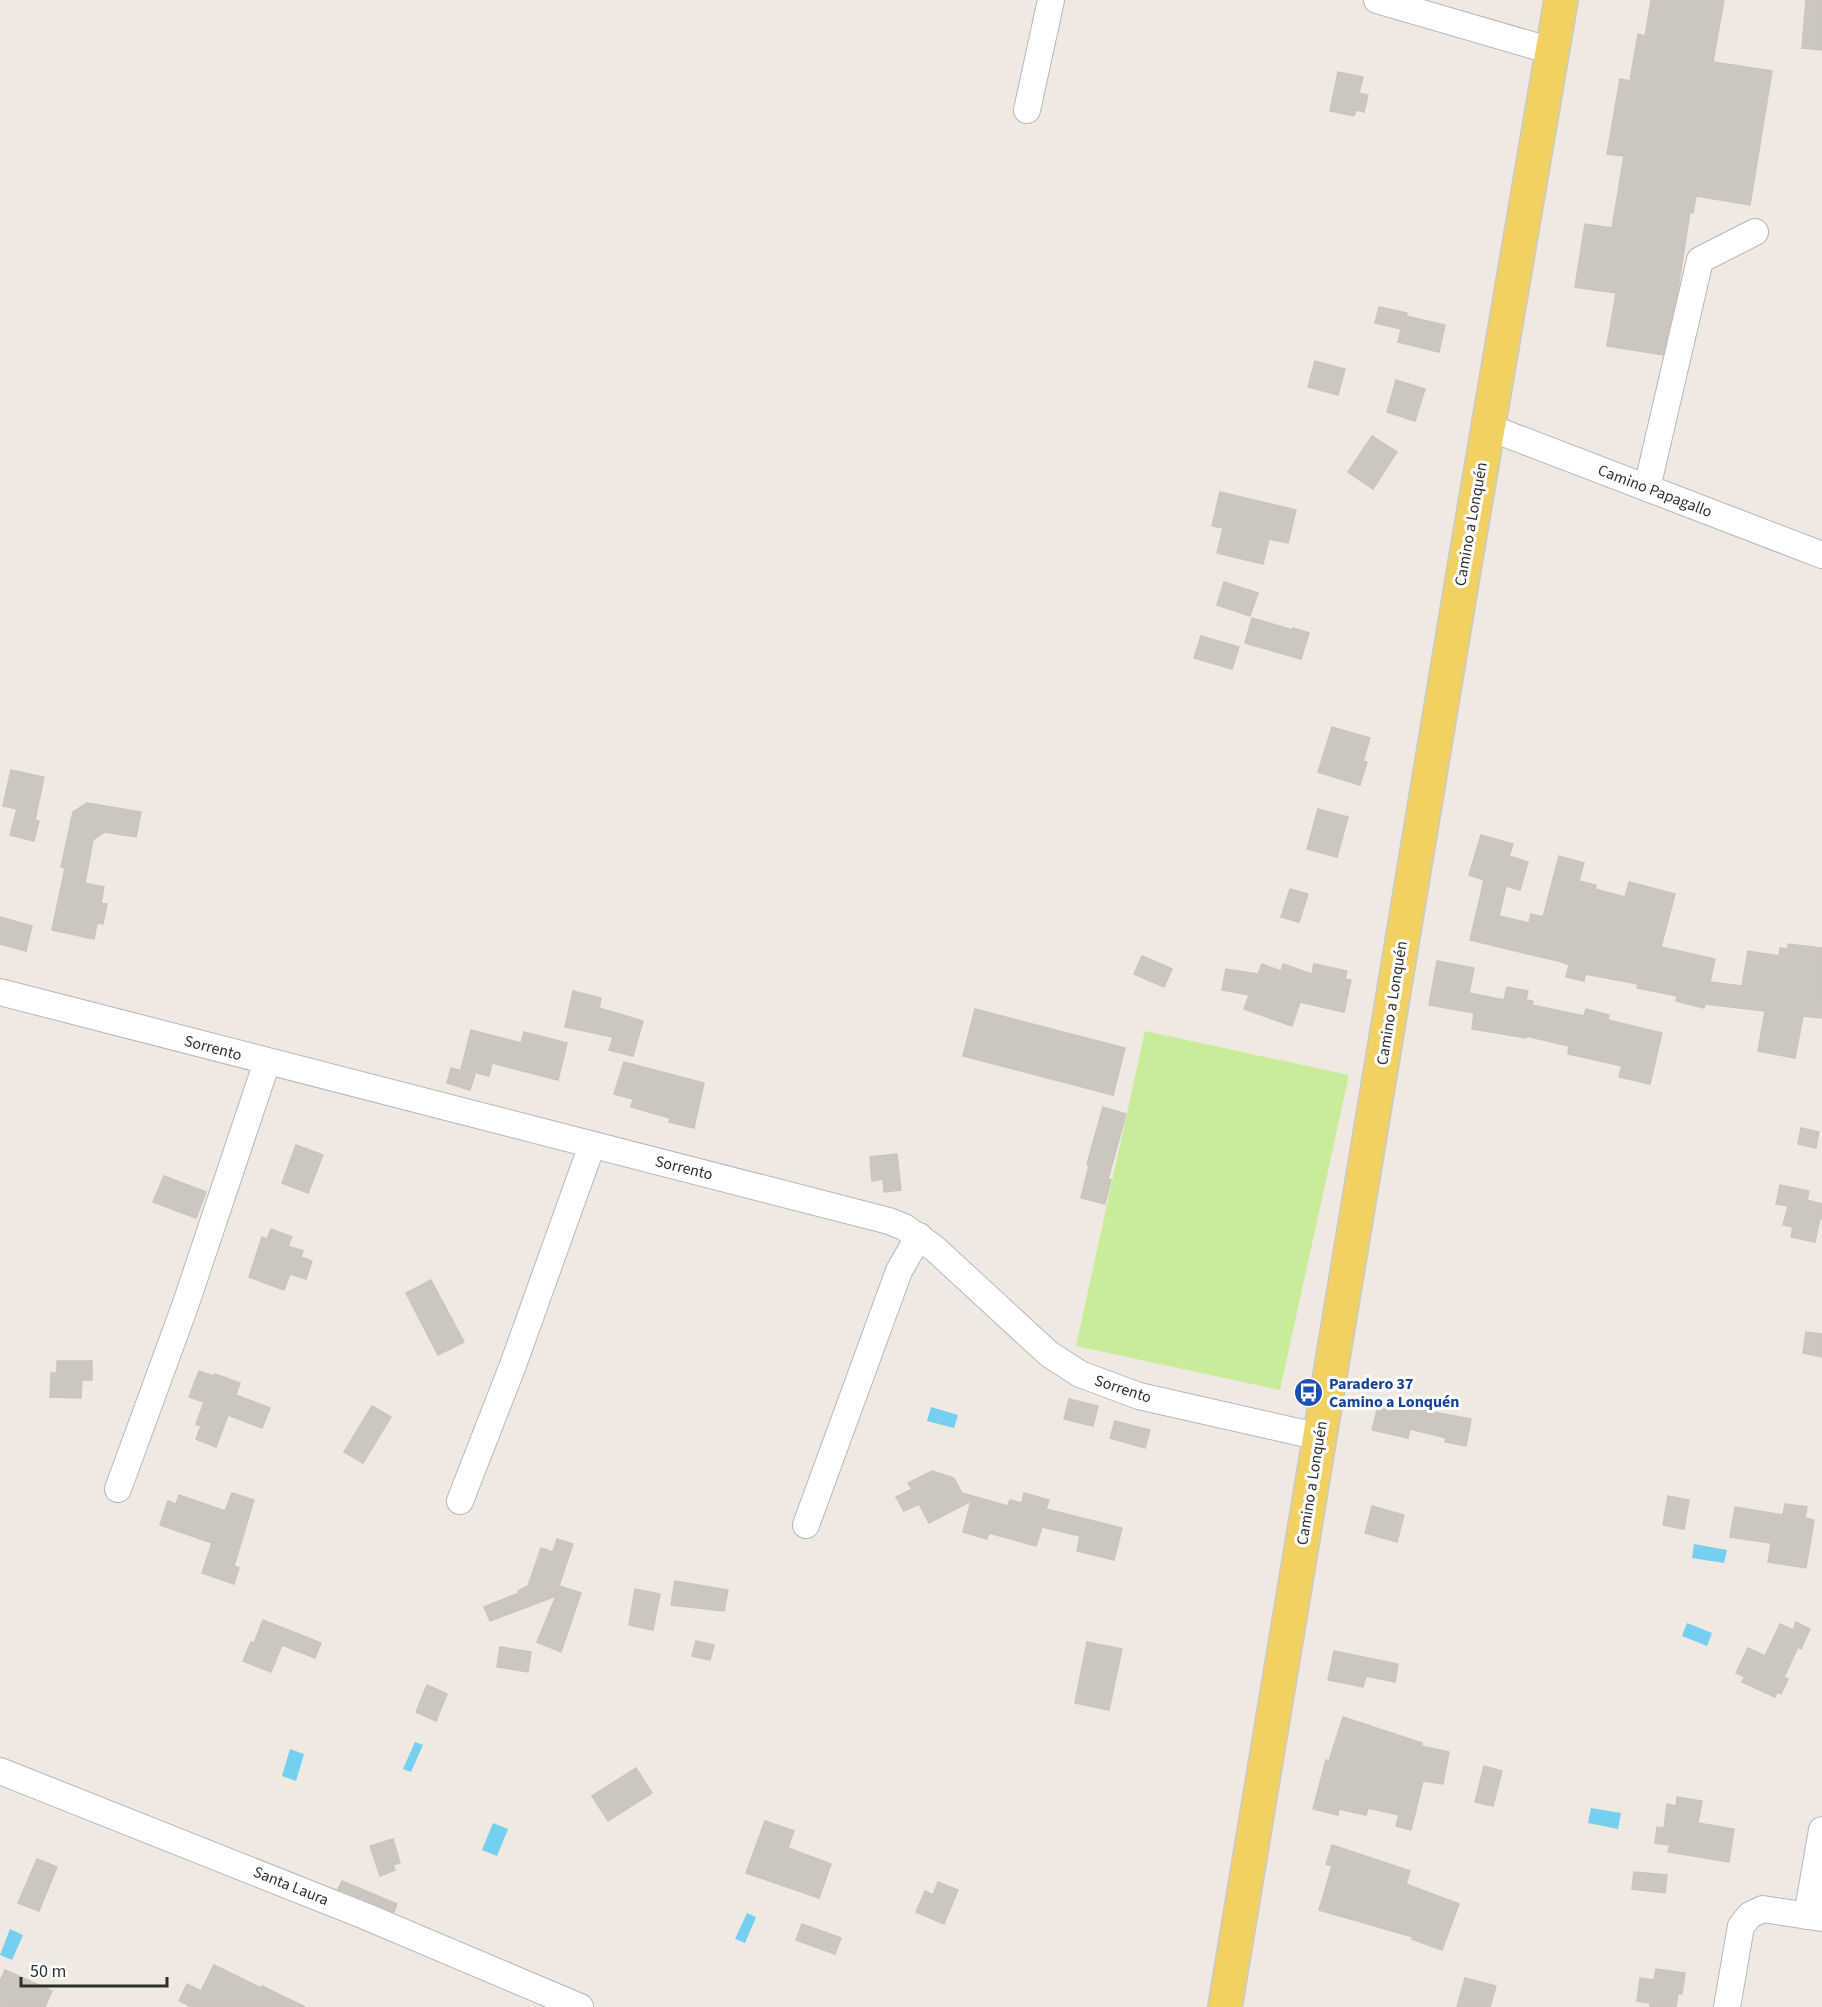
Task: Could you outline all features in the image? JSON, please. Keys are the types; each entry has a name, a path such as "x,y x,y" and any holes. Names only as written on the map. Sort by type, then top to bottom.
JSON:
{"main road":[{"name":"Camino a Lonquén","path":"1225,2007 1561,0"}],"street":[{"path":"1027,110 1051,0"},
{"path":"1377,0 1552,51"},
{"path":"1647,488 1700,260 1755,232"},
{"name":"Camino Papagallo","path":"1488,427 1822,555"},
{"name":"Sorrento","path":"0,992 889,1221 919,1236 1049,1354 1080,1374 1139,1396 1320,1437"},
{"path":"118,1489 185,1306 267,1062"},
{"path":"460,1501 505,1387 592,1145"},
{"path":"806,1526 899,1271 919,1236"},
{"name":"Santa Laura","path":"0,1771 365,1916 580,2007"},
{"path":"1727,2007 1741,1926 1745,1919 1756,1911 1763,1910 1814,1917 1822,1830"}],"green space":[{"path":"1145,1031 1349,1075 1280,1390 1076,1346"}],"water":[{"path":"931,1407 958,1415 954,1428 927,1421"},
{"path":"1694,1544 1727,1550 1724,1563 1692,1558"},
{"path":"1687,1623 1712,1633 1707,1646 1682,1636"},
{"path":"415,1742 423,1745 411,1772 403,1769"},
{"path":"290,1749 304,1754 296,1781 282,1776"},
{"path":"1591,1808 1621,1813 1618,1829 1588,1823"},
{"path":"493,1823 508,1829 497,1856 482,1850"},
{"path":"747,1913 756,1917 745,1943 735,1939"},
{"path":"10,1929 23,1935 12,1960 0,1955"}],"building":[{"path":"1651,0 1724,0 1713,62 1772,71 1750,205 1696,196 1693,213 1690,212 1678,289 1663,355 1607,346 1616,293 1575,287 1585,224 1612,228 1624,156 1607,154 1620,79 1630,81 1638,34 1645,36"},
{"path":"1806,0 1822,0 1822,50 1802,48"},
{"path":"1338,72 1363,77 1359,93 1368,95 1364,112 1356,110 1354,116 1330,111"},
{"path":"1379,307 1445,325 1439,352 1398,342 1401,329 1375,323"},
{"path":"1315,361 1345,369 1338,395 1308,387"},
{"path":"1396,380 1425,389 1415,421 1387,412"},
{"path":"1372,436 1397,452 1373,489 1348,472"},
{"path":"1220,492 1296,510 1288,543 1269,539 1263,564 1217,553 1223,528 1212,526"},
{"path":"1224,582 1258,593 1250,616 1217,605"},
{"path":"1252,618 1309,633 1301,659 1245,643"},
{"path":"1201,636 1239,647 1232,669 1194,658"},
{"path":"1332,727 1370,738 1363,761 1367,762 1360,785 1318,772"},
{"path":"11,770 44,777 35,820 39,821 34,841 10,835 17,809 3,806"},
{"path":"87,803 141,812 136,837 105,832 93,840 85,883 104,887 101,903 107,904 103,924 97,923 94,939 52,930 65,868 61,867 73,812"},
{"path":"1318,809 1348,817 1337,857 1307,849"},
{"path":"1481,835 1513,844 1509,856 1528,862 1520,890 1506,886 1499,916 1529,923 1531,914 1543,917 1559,856 1584,863 1579,881 1596,885 1595,889 1625,897 1629,882 1675,894 1661,947 1715,959 1710,982 1742,986 1748,951 1779,956 1780,948 1788,949 1788,944 1822,948 1821,1018 1803,1016 1795,1058 1758,1051 1765,1011 1705,1004 1704,1008 1676,1001 1677,996 1637,988 1638,984 1585,974 1584,981 1566,977 1569,965 1562,962 1470,940 1484,880 1469,875"},
{"path":"1290,889 1308,894 1299,922 1281,917"},
{"path":"0,917 32,926 26,951 0,944"},
{"path":"1142,956 1172,969 1164,987 1134,974"},
{"path":"1437,961 1474,968 1469,993 1504,1000 1507,987 1528,991 1526,1000 1533,1001 1532,1005 1584,1016 1586,1009 1609,1015 1608,1020 1662,1033 1650,1084 1619,1077 1622,1066 1568,1054 1569,1046 1526,1036 1526,1038 1472,1029 1474,1013 1429,1005"},
{"path":"1262,964 1281,971 1283,964 1312,974 1314,964 1347,971 1345,979 1351,980 1344,1012 1300,1002 1292,1026 1244,1009 1249,995 1222,990 1226,969 1258,974"},
{"path":"573,991 601,998 599,1008 643,1021 633,1056 609,1050 613,1037 565,1027"},
{"path":"975,1009 1125,1048 1113,1095 963,1056"},
{"path":"471,1030 521,1043 524,1032 567,1043 558,1080 492,1063 489,1076 461,1069"},
{"path":"624,1062 704,1083 694,1128 669,1122 670,1118 631,1107 633,1099 614,1094"},
{"path":"451,1068 475,1074 470,1090 447,1083"},
{"path":"1103,1107 1126,1114 1108,1179 1111,1180 1105,1204 1081,1198 1089,1165 1087,1164"},
{"path":"1801,1128 1819,1132 1816,1148 1798,1144"},
{"path":"296,1145 323,1155 308,1193 282,1183"},
{"path":"897,1154 901,1190 884,1192 883,1179 872,1181 870,1157"},
{"path":"164,1176 206,1192 196,1218 153,1202"},
{"path":"1780,1185 1809,1191 1807,1200 1822,1204 1822,1219 1820,1218 1815,1242 1791,1237 1793,1227 1783,1225 1788,1206 1776,1204"},
{"path":"271,1229 292,1237 288,1246 303,1251 301,1257 312,1261 306,1279 290,1274 284,1290 249,1277 262,1237 267,1239"},
{"path":"431,1280 464,1342 438,1355 406,1293"},
{"path":"1806,1332 1822,1334 1822,1357 1803,1353"},
{"path":"57,1361 92,1361 92,1380 82,1380 81,1398 50,1397 51,1373 57,1373"},
{"path":"199,1371 240,1383 236,1395 270,1408 262,1428 228,1415 216,1447 196,1439 201,1426 196,1424 204,1402 189,1397"},
{"path":"1069,1399 1098,1406 1093,1426 1064,1419"},
{"path":"1379,1402 1412,1410 1413,1408 1471,1419 1466,1446 1445,1442 1446,1438 1410,1429 1408,1438 1372,1430"},
{"path":"372,1406 391,1417 363,1463 344,1452"},
{"path":"1115,1421 1150,1430 1145,1448 1110,1438"},
{"path":"932,1471 954,1478 962,1493 1008,1506 1010,1500 1022,1503 1024,1493 1049,1500 1046,1509 1122,1528 1114,1560 1077,1551 1080,1536 1042,1527 1036,1546 989,1533 987,1539 963,1532 971,1501 929,1523 919,1504 904,1511 896,1497 912,1489 908,1483"},
{"path":"232,1493 254,1500 234,1566 239,1568 234,1584 202,1573 212,1543 160,1525 168,1501 176,1504 179,1495 225,1511"},
{"path":"1668,1496 1689,1500 1684,1529 1663,1525"},
{"path":"1785,1504 1807,1507 1805,1518 1814,1520 1806,1568 1768,1562 1771,1543 1730,1537 1735,1507 1783,1515"},
{"path":"1372,1506 1404,1515 1397,1542 1365,1533"},
{"path":"557,1539 573,1544 559,1586 581,1593 561,1652 537,1642 556,1596 490,1621 484,1607 519,1593 518,1591 528,1586 541,1548 553,1552"},
{"path":"675,1581 728,1590 724,1611 671,1605"},
{"path":"635,1589 660,1594 653,1630 629,1625"},
{"path":"263,1620 321,1643 315,1658 282,1645 271,1672 243,1661 251,1642 254,1643"},
{"path":"1796,1622 1810,1629 1801,1649 1798,1647 1784,1677 1788,1679 1781,1694 1777,1692 1775,1697 1742,1682 1745,1677 1736,1673 1748,1648 1765,1656 1780,1624 1793,1630"},
{"path":"696,1641 714,1645 710,1660 692,1656"},
{"path":"1087,1642 1122,1649 1109,1710 1075,1703"},
{"path":"500,1647 531,1652 528,1672 497,1667"},
{"path":"1334,1651 1398,1664 1395,1682 1366,1676 1363,1687 1328,1680"},
{"path":"427,1685 447,1694 436,1721 416,1712"},
{"path":"1343,1717 1422,1743 1421,1746 1449,1752 1443,1784 1423,1781 1411,1830 1396,1826 1399,1815 1368,1808 1366,1815 1339,1809 1338,1815 1313,1809 1326,1760 1329,1761"},
{"path":"1484,1766 1502,1771 1493,1806 1475,1802"},
{"path":"636,1768 652,1793 608,1821 592,1796"},
{"path":"1677,1797 1702,1801 1698,1823 1734,1829 1729,1862 1668,1852 1670,1845 1655,1843 1657,1827 1664,1828 1667,1804 1676,1806"},
{"path":"765,1821 794,1831 788,1848 831,1864 819,1898 746,1873"},
{"path":"393,1839 400,1863 393,1865 395,1870 380,1876 370,1846"},
{"path":"1332,1845 1410,1871 1406,1884 1459,1904 1442,1950 1412,1939 1413,1937 1319,1910 1332,1866 1326,1864"},
{"path":"37,1859 57,1867 39,1911 18,1903"},
{"path":"1634,1872 1667,1875 1665,1893 1632,1889"},
{"path":"342,1881 397,1904 394,1912 338,1889"},
{"path":"938,1882 958,1890 944,1924 916,1912 925,1891 933,1895"},
{"path":"802,1924 841,1938 835,1954 796,1940"},
{"path":"214,1965 305,2007 192,2007 179,2001 187,1984 201,1991"},
{"path":"1656,1969 1685,1973 1682,1994 1678,1993 1676,2007 1650,2007 1650,2003 1637,2001 1640,1978 1654,1980"},
{"path":"5,1970 52,1991 45,2007 0,2007 0,1981"},
{"path":"1465,1978 1496,1986 1490,2007 1457,2007"}],"place":[{"name":"Paradero 37 Camino a Lonquén","path":"1308,1393"}]}
